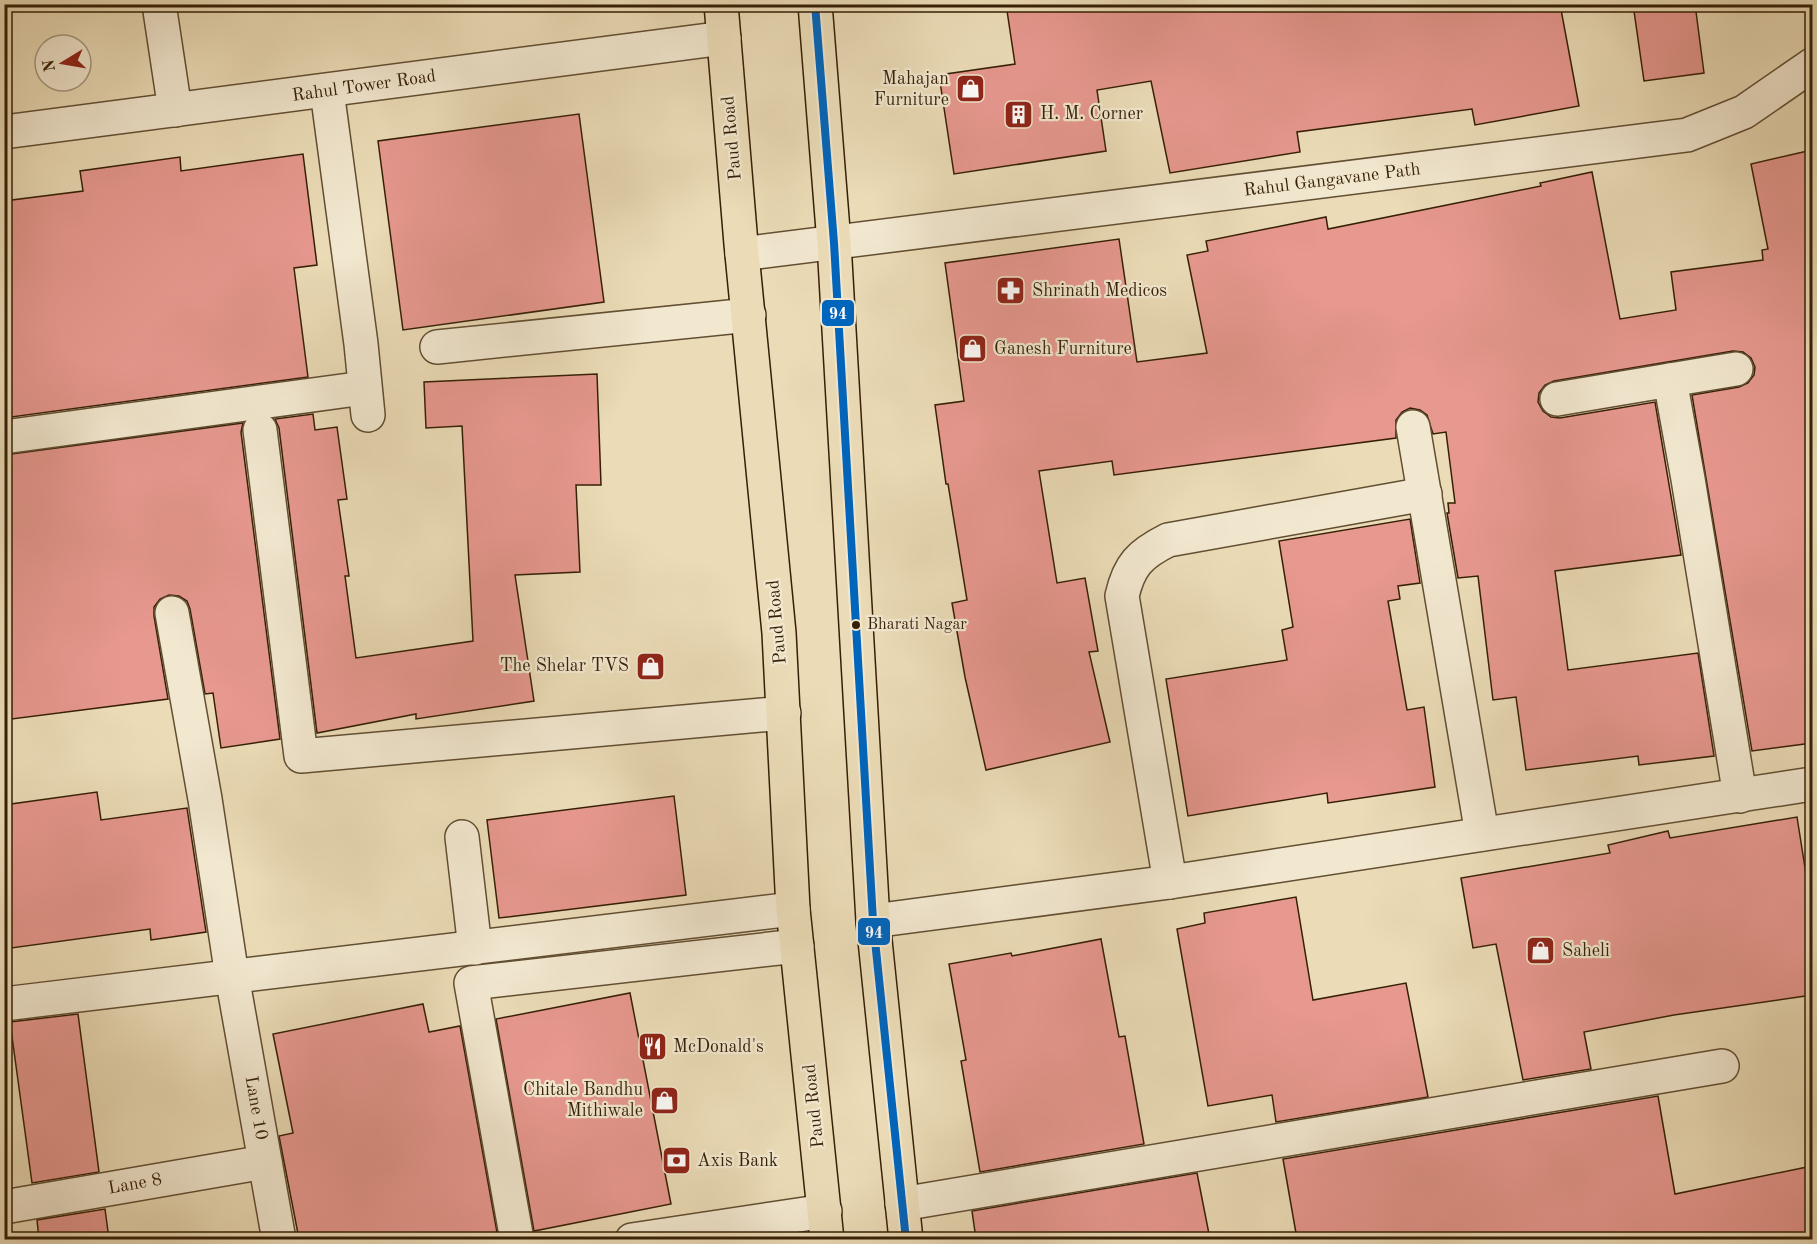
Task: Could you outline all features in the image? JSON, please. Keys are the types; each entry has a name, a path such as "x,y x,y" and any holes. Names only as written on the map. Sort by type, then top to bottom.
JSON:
{"main road":[{"name":"Paud Road","path":"721,4 742,254 779,633 793,909 826,1225"},
{"path":"815,4 834,243 873,921 906,1239"}],"street":[{"path":"159,4 175,110"},
{"name":"Rahul Tower Road","path":"4,132 724,38"},
{"name":"Rahul Gangavane Path","path":"742,254 1687,135 1744,112 1812,65"},
{"path":"4,437 366,401 361,344 327,91"},
{"path":"437,347 749,315"},
{"path":"1557,399 1736,369"},
{"path":"1670,380 1740,796"},
{"path":"1413,427 1482,834"},
{"path":"260,430 301,756 784,713"},
{"path":"1170,882 1122,596 1126,577 1136,562 1150,549 1167,540 1425,494"},
{"name":"Lane 10","path":"172,613 205,799 232,976 279,1239"},
{"path":"873,921 1170,882 1812,784"},
{"path":"462,837 475,948"},
{"path":"4,1004 793,909"},
{"path":"517,1239 471,983 797,946"},
{"path":"902,1204 1722,1066"},
{"name":"Lane 8","path":"4,1207 265,1162"},
{"path":"632,1239 826,1225"}],"building":[{"path":"1006,4 1560,4 1579,106 1475,125 1472,109 1297,132 1300,152 1170,173 1151,81 1097,90 1106,151 954,174 939,75 1015,64"},
{"path":"1633,4 1695,4 1704,73 1644,81"},
{"path":"579,114 604,302 403,330 378,141"},
{"path":"1812,150 1812,743 1752,751 1692,395 1739,387 1748,383 1754,375 1755,367 1751,358 1743,352 1733,351 1554,381 1545,385 1539,393 1538,402 1543,411 1551,417 1560,418 1655,402 1681,555 1555,571 1568,670 1698,653 1714,756 1639,765 1638,756 1526,770 1516,697 1493,700 1478,576 1458,578 1447,513 1449,513 1448,503 1455,503 1446,432 1433,434 1427,415 1420,410 1410,408 1402,412 1396,420 1396,438 1114,475 1112,461 1039,471 1057,583 1085,578 1098,651 1089,652 1110,742 986,770 965,677 952,603 967,600 948,484 946,484 935,405 964,401 945,263 1119,239 1137,362 1207,353 1187,255 1208,251 1206,241 1326,217 1328,229 1541,186 1540,183 1592,172 1620,319 1676,310 1671,272 1763,260 1762,250 1768,249 1751,164"},
{"path":"303,154 317,265 294,268 308,377 4,418 4,201 83,191 80,171 180,157 181,171"},
{"path":"597,374 601,485 576,485 580,572 515,575 534,701 416,719 416,714 317,733 279,428 275,419 313,414 315,430 337,427 347,499 338,500 349,576 345,576 356,658 473,641 462,426 426,428 424,382"},
{"path":"243,423 241,432 280,739 221,748 213,693 205,694 190,609 187,601 179,596 169,595 160,599 154,607 168,699 4,720 4,455"},
{"path":"1410,519 1420,583 1398,586 1400,599 1388,601 1407,710 1424,707 1435,787 1328,803 1327,793 1188,816 1166,679 1287,660 1282,630 1293,627 1279,541"},
{"path":"97,792 101,820 187,808 206,932 151,940 150,929 4,949 4,805"},
{"path":"674,796 686,895 499,918 487,820"},
{"path":"1797,817 1812,912 1812,995 1674,1015 1584,1032 1591,1069 1523,1080 1496,944 1473,948 1461,878 1610,853 1608,845 1668,831 1670,838"},
{"path":"1296,897 1313,1000 1406,983 1428,1097 1276,1122 1272,1095 1208,1106 1177,929 1205,923 1204,913"},
{"path":"1101,939 1119,1037 1125,1036 1144,1144 980,1172 961,1061 966,1060 949,964 1011,953 1012,956"},
{"path":"630,993 671,1204 534,1231 496,1019"},
{"path":"423,1004 429,1032 460,1026 498,1238 299,1239 279,1136 293,1133 273,1034"},
{"path":"78,1014 99,1172 32,1183 10,1022"},
{"path":"1658,1096 1675,1194 1812,1166 1812,1239 1297,1239 1283,1159"},
{"path":"1197,1173 1210,1239 976,1239 972,1211"},
{"path":"105,1209 109,1239 39,1239 37,1220"}],"transit line":[{"name":"94","path":"815,4 834,243 873,921 906,1240"}],"place":[{"name":"Mahajan Furniture","path":"970,89"},
{"name":"H. M. Corner","path":"1019,114"},
{"name":"Shrinath Medicos","path":"1011,291"},
{"name":"Ganesh Furniture","path":"973,349"},
{"name":"Bharati Nagar","path":"856,625"},
{"name":"The Shelar TVS","path":"650,666"},
{"name":"Saheli","path":"1541,951"},
{"name":"McDonald's","path":"652,1047"},
{"name":"Chitale Bandhu Mithiwale","path":"664,1100"},
{"name":"Axis Bank","path":"676,1161"}]}
